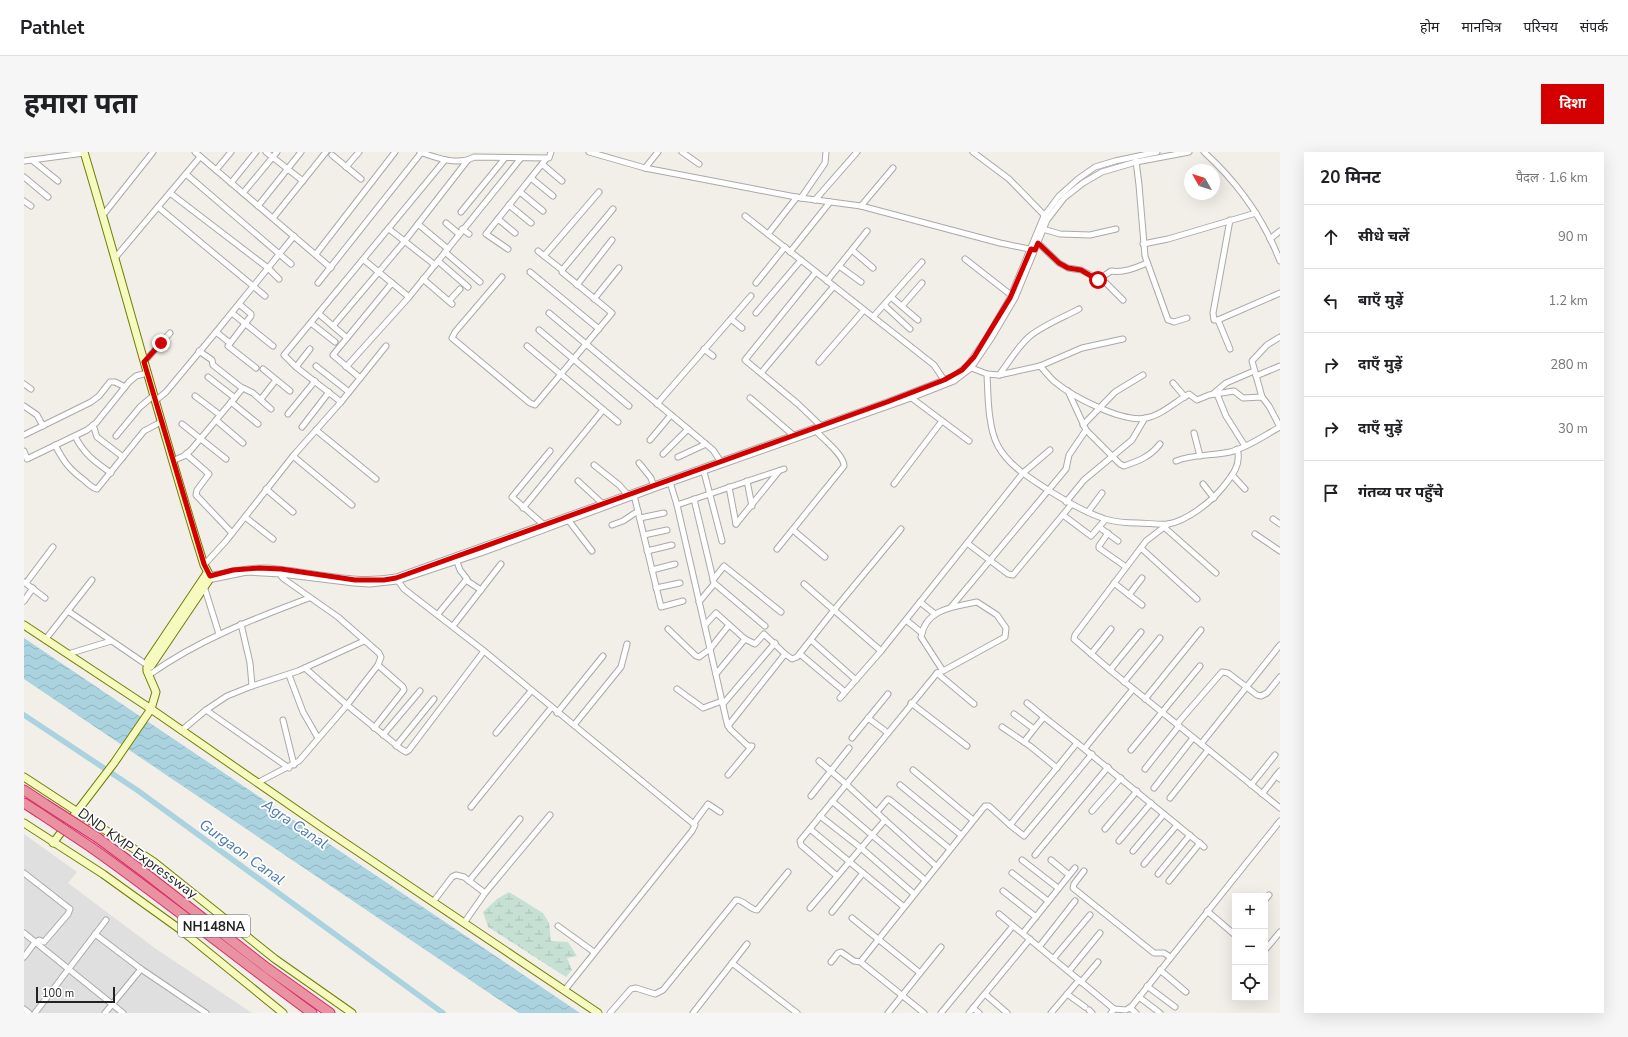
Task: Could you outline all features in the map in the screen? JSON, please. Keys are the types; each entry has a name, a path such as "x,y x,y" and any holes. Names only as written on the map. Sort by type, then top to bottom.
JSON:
{"highway":[{"name":"DND KMP Expressway","path":"24,790 98,838 267,968 330,1013"},
{"name":"DND KMP Expressway","path":"24,803 140,882 260,975 312,1013"}],"street":[{"path":"24,161 84,152 116,258 172,461 204,564 219,634"},
{"path":"103,215 153,152"},
{"path":"195,152 331,268"},
{"path":"216,170 231,152"},
{"path":"231,183 256,152"},
{"path":"266,152 303,181"},
{"path":"243,193 277,152"},
{"path":"258,206 301,152"},
{"path":"273,218 326,152"},
{"path":"346,167 359,152"},
{"path":"316,254 395,152"},
{"path":"318,283 421,152 445,160 467,161"},
{"path":"508,249 486,234 546,159 549,158 551,152"},
{"path":"589,152 645,168 815,200 862,206 1000,243 1033,250"},
{"path":"645,168 658,152"},
{"path":"682,152 699,164"},
{"path":"768,234 825,163 826,152"},
{"path":"815,200 857,152"},
{"path":"973,152 1009,179 1046,218"},
{"path":"909,396 956,375 969,367 1012,295 1033,250 1038,243 1046,218 1064,198 1091,178 1102,172 1157,152"},
{"path":"147,666 151,666 206,579 248,568 360,584 386,583 497,545 541,528 571,519 634,494 791,437 954,381 983,352 1012,304 1046,218 1059,196 1088,172 1101,165 1167,154 1189,152"},
{"path":"1204,152 1228,176 1256,213 1280,261"},
{"path":"332,155 361,179"},
{"path":"116,258 200,157"},
{"path":"332,326 404,242 467,161 474,157 546,159"},
{"path":"461,212 506,158"},
{"path":"346,367 409,296 521,158"},
{"path":"1135,159 1139,185 1143,244 1147,263 1168,320 1174,322 1187,318"},
{"path":"32,160 58,181"},
{"path":"341,402 284,356 445,160"},
{"path":"542,164 562,181"},
{"path":"862,206 893,168"},
{"path":"1088,172 1091,178"},
{"path":"186,174 278,254 292,264"},
{"path":"24,177 48,197"},
{"path":"531,178 553,196"},
{"path":"520,192 543,211"},
{"path":"544,256 599,192"},
{"path":"170,193 268,268 279,279"},
{"path":"24,200 31,206"},
{"path":"790,252 830,202"},
{"path":"509,205 531,223"},
{"path":"158,207 265,296"},
{"path":"562,270 613,209"},
{"path":"1143,244 1168,239 1256,213"},
{"path":"745,216 934,365 944,380"},
{"path":"498,219 515,233"},
{"path":"1230,220 1213,313 1214,320 1218,320 1230,349"},
{"path":"446,223 469,234"},
{"path":"418,224 480,282"},
{"path":"389,229 404,242 436,263 468,287"},
{"path":"1043,229 1060,234 1090,235 1116,229"},
{"path":"827,281 866,231"},
{"path":"1270,239 1280,231"},
{"path":"116,436 140,406 166,392 294,236"},
{"path":"578,285 612,240"},
{"path":"1038,243 1059,263 1068,268 1081,270 1106,283 1123,300"},
{"path":"756,282 784,247"},
{"path":"852,250 873,268"},
{"path":"502,277 455,332 452,338 534,405 537,404 612,313 563,274 562,270 538,251"},
{"path":"965,259 1012,295"},
{"path":"364,260 409,296"},
{"path":"756,313 801,260"},
{"path":"873,317 922,262"},
{"path":"1098,280 1111,271 1118,272 1128,270 1147,263"},
{"path":"839,266 861,282"},
{"path":"594,299 619,268"},
{"path":"530,272 599,329"},
{"path":"816,272 744,360 761,373 822,427"},
{"path":"423,279 451,302 460,289"},
{"path":"360,378 333,356 392,283"},
{"path":"902,306 922,283"},
{"path":"761,373 834,286"},
{"path":"1218,320 1280,293"},
{"path":"658,404 751,296"},
{"path":"891,296 918,320"},
{"path":"239,304 251,314 251,316 228,346 256,368"},
{"path":"884,305 910,329"},
{"path":"999,375 1030,336 1078,309"},
{"path":"819,362 864,310"},
{"path":"232,313 273,346"},
{"path":"549,313 706,444 715,452 722,463"},
{"path":"319,314 348,338"},
{"path":"730,319 742,328"},
{"path":"311,323 335,342"},
{"path":"539,330 628,406"},
{"path":"216,332 230,343"},
{"path":"144,362 170,333"},
{"path":"1176,461 1187,457 1212,456 1237,450 1280,427 1269,406 1262,397 1252,364 1253,359 1267,345 1280,337"},
{"path":"969,367 986,374 999,375 1040,366 1082,348 1123,339"},
{"path":"204,564 232,533 293,456 341,402 386,346"},
{"path":"527,346 618,422"},
{"path":"296,367 310,349"},
{"path":"704,349 713,356"},
{"path":"199,352 212,360 213,365 242,388 246,388 261,399 271,409"},
{"path":"316,366 349,392"},
{"path":"1040,366 1054,382 1068,391 1100,408 1127,417 1145,418 1155,416 1185,397 1192,395 1197,400 1215,394 1234,391 1243,398 1262,397"},
{"path":"1215,394 1226,383 1280,366"},
{"path":"263,369 290,391"},
{"path":"24,451 25,459 94,425 136,376 147,373"},
{"path":"986,374 993,430 998,446 1008,460 1023,474 1069,504 1105,520 1166,525 1216,573"},
{"path":"1083,425 1119,389 1143,375"},
{"path":"208,377 258,424"},
{"path":"261,399 276,380"},
{"path":"24,436 92,402 110,382 114,381 125,387"},
{"path":"288,414 316,381"},
{"path":"1173,382 1185,397"},
{"path":"24,384 30,389"},
{"path":"172,461 186,454 201,439 242,388"},
{"path":"1068,391 1086,430 1124,466 1148,456 1160,444"},
{"path":"302,426 329,392"},
{"path":"1215,394 1226,416 1245,446"},
{"path":"195,396 220,416"},
{"path":"909,396 969,441"},
{"path":"750,398 791,437"},
{"path":"24,406 36,415 43,426"},
{"path":"523,508 603,410"},
{"path":"650,440 671,415"},
{"path":"968,543 1008,574 1013,574 1063,515 1084,480 1134,438 1145,418"},
{"path":"216,420 244,443"},
{"path":"894,484 942,421"},
{"path":"55,445 65,464 96,489 111,473 144,431 161,422"},
{"path":"182,424 226,459"},
{"path":"94,425 97,437 123,457"},
{"path":"791,437 817,432 822,427"},
{"path":"663,454 688,429"},
{"path":"316,430 376,479"},
{"path":"951,607 1066,469 1069,455 1086,430"},
{"path":"777,549 844,466 844,462 841,457 817,432"},
{"path":"1194,433 1200,456"},
{"path":"74,436 87,456 111,473"},
{"path":"678,457 706,444"},
{"path":"840,698 881,651 1023,474 1050,450"},
{"path":"1237,450 1239,462 1232,475 1214,498 1189,515 1166,525 1151,537 1126,567 1074,637 1076,641 1124,682 1280,808"},
{"path":"541,528 512,496 550,451"},
{"path":"186,454 209,474 197,490 197,497 232,533"},
{"path":"293,456 352,505"},
{"path":"638,463 647,473 654,487"},
{"path":"670,481 704,472 722,463"},
{"path":"594,465 619,485 627,494"},
{"path":"677,506 782,469 736,524 729,488"},
{"path":"704,472 722,541"},
{"path":"1232,475 1245,489"},
{"path":"578,481 604,506"},
{"path":"670,481 728,726 748,746 752,746 728,775"},
{"path":"747,481 752,506"},
{"path":"1203,484 1214,498"},
{"path":"266,489 293,512"},
{"path":"1088,512 1102,493"},
{"path":"604,506 627,494 634,494"},
{"path":"634,494 661,607 683,601"},
{"path":"694,500 714,582 766,626"},
{"path":"612,525 623,521 638,511"},
{"path":"640,518 664,513"},
{"path":"1063,515 1090,536 1105,520"},
{"path":"245,517 273,539"},
{"path":"571,519 592,551"},
{"path":"1273,519 1280,524"},
{"path":"1100,527 1118,541"},
{"path":"705,625 716,613 745,639 756,644 764,634 785,654 792,659 795,659 901,529"},
{"path":"644,535 666,530"},
{"path":"793,530 825,557"},
{"path":"1108,534 1099,546 1100,548 1126,567"},
{"path":"1255,534 1280,551"},
{"path":"648,551 672,545"},
{"path":"44,598 25,582 53,547"},
{"path":"1141,548 1197,599"},
{"path":"456,559 463,575 481,590"},
{"path":"453,626 501,564"},
{"path":"652,570 675,564"},
{"path":"699,602 724,566 781,612"},
{"path":"257,784 291,766 303,756 347,705 378,665 381,656 338,617 309,598 284,578 281,572"},
{"path":"1129,595 1142,578"},
{"path":"397,579 404,589 484,651 557,713 574,725 676,810 694,823"},
{"path":"438,614 467,579"},
{"path":"46,640 92,580"},
{"path":"656,588 680,583"},
{"path":"1114,583 1142,605"},
{"path":"804,584 881,651"},
{"path":"24,601 33,588"},
{"path":"149,675 179,655 219,634 309,598"},
{"path":"920,602 935,614"},
{"path":"838,876 799,843 937,674 943,671 1005,638 1006,628 997,615 977,602 943,609 935,614 928,622 921,637 943,671"},
{"path":"68,611 147,666"},
{"path":"906,620 922,633"},
{"path":"241,624 250,663 252,686"},
{"path":"668,629 696,656 701,656 710,649 729,624"},
{"path":"24,625 151,709 257,784 598,1013"},
{"path":"1091,654 1111,629"},
{"path":"1146,699 1201,630"},
{"path":"1110,670 1141,632"},
{"path":"1124,682 1160,638"},
{"path":"716,674 745,639"},
{"path":"811,640 856,680"},
{"path":"68,654 111,641"},
{"path":"181,731 206,710 228,696 252,686 289,675 364,641"},
{"path":"677,689 703,708 723,703 775,643"},
{"path":"574,725 621,667 627,644"},
{"path":"1201,744 1280,645"},
{"path":"305,668 374,728 406,752 484,651"},
{"path":"728,726 785,654"},
{"path":"800,654 845,692"},
{"path":"557,713 603,656"},
{"path":"374,728 404,690 403,687 378,665"},
{"path":"53,842 114,763 151,709 156,692 146,671 147,666"},
{"path":"1131,750 1200,666"},
{"path":"1145,769 1178,725 1222,672 1228,672 1257,695 1264,696 1280,676"},
{"path":"937,674 974,704"},
{"path":"289,675 303,712 318,738"},
{"path":"1085,748 1133,689"},
{"path":"383,735 420,691"},
{"path":"496,733 531,691"},
{"path":"852,738 888,694"},
{"path":"396,746 434,699"},
{"path":"912,703 967,746"},
{"path":"1027,703 1085,748 1202,845 1169,881"},
{"path":"471,807 551,708"},
{"path":"206,710 291,766"},
{"path":"1014,714 1034,729"},
{"path":"1024,742 1044,717"},
{"path":"868,718 888,733"},
{"path":"283,720 291,766"},
{"path":"1002,727 1057,768"},
{"path":"1154,788 1193,738"},
{"path":"1010,825 1077,743"},
{"path":"811,796 849,748"},
{"path":"1170,798 1208,750"},
{"path":"861,962 985,806 987,805 1024,836 1092,754"},
{"path":"1251,785 1275,755"},
{"path":"819,761 936,866"},
{"path":"1035,855 1108,767"},
{"path":"912,770 973,820"},
{"path":"1262,794 1278,778 1280,771"},
{"path":"24,777 154,862 275,959 352,1013"},
{"path":"1092,811 1121,778"},
{"path":"900,785 961,835"},
{"path":"1105,829 1137,791"},
{"path":"877,812 888,800 890,800 950,849"},
{"path":"832,801 925,880"},
{"path":"1118,842 1151,803"},
{"path":"564,990 694,829 694,823 708,804 720,812"},
{"path":"1133,850 1164,814"},
{"path":"464,923 485,893 550,815"},
{"path":"820,816 914,894"},
{"path":"469,881 520,819"},
{"path":"810,908 885,820"},
{"path":"999,914 1069,971 1113,1011 1126,1010 1130,1008 1139,997 1280,821"},
{"path":"24,823 103,874 182,930 283,1013"},
{"path":"1144,864 1177,825"},
{"path":"810,829 904,907"},
{"path":"1158,874 1190,835"},
{"path":"1022,860 1058,888"},
{"path":"1050,860 1069,875"},
{"path":"1022,933 1075,868"},
{"path":"1084,871 1073,886 1075,890 1154,953 1164,953 1170,957"},
{"path":"610,1013 631,989 636,988 655,994 663,990 736,900 741,901 750,908 757,910 788,872"},
{"path":"24,873 70,909 68,914 44,942 39,940 24,957"},
{"path":"1012,873 1048,901"},
{"path":"832,912 863,874"},
{"path":"433,902 454,876 460,875 485,893"},
{"path":"1004,891 1036,917"},
{"path":"1039,947 1075,901"},
{"path":"1207,911 1232,932"},
{"path":"1053,959 1090,915"},
{"path":"852,918 920,973"},
{"path":"35,1013 106,920"},
{"path":"558,926 594,952"},
{"path":"942,1013 1013,926"},
{"path":"1268,946 1280,932"},
{"path":"24,933 34,944 69,969 123,1013"},
{"path":"1069,971 1100,933"},
{"path":"95,934 141,969 206,1013"},
{"path":"969,1013 1030,939"},
{"path":"693,1013 747,944"},
{"path":"888,1013 941,947"},
{"path":"831,962 841,952 854,961 861,962 924,1013"},
{"path":"1051,1013 1098,962"},
{"path":"732,963 794,1012"},
{"path":"105,1013 141,969"},
{"path":"1160,970 1186,992"},
{"path":"1147,986 1175,1007"},
{"path":"985,994 1008,1013"},
{"path":"1067,994 1088,1010"},
{"path":"1139,997 1160,1013"},
{"path":"973,1008 979,1013"},
{"path":"1130,1008 1136,1013"},
{"path":"24,1009 29,1013"}],"shaded area":[{"path":"24,834 77,872 68,883 156,949 252,1013 24,1013"}],"green space":[{"path":"509,892 543,913 549,923 551,941 568,942 577,956 567,958 572,970 566,977 488,927 483,912 497,899"}],"water":[{"name":"Agra Canal","path":"24,638 580,1013 519,1013 24,679"}],"waterway":[{"name":"Gurgaon Canal","path":"24,715 137,790 443,1013"}],"route":[{"path":"161,343 144,362 207,573 210,576 233,570 259,568 281,569 355,580 384,580 396,578 470,552 721,460 887,402 956,375 968,365 986,339 1010,298 1031,249 1035,250 1038,243 1059,263 1068,268 1081,270 1098,280"}]}
